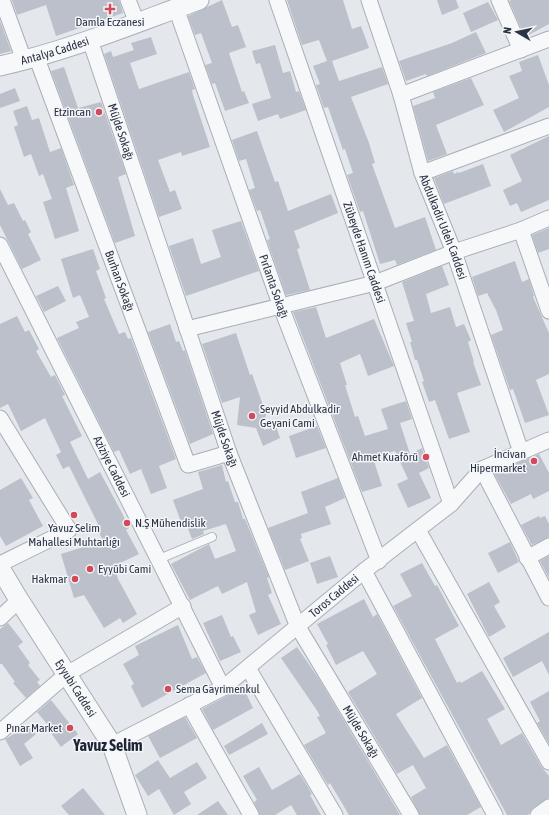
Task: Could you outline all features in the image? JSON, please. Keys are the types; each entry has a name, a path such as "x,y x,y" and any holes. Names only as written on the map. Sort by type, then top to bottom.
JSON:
{"street":[{"path":"2,0 30,58"},
{"path":"128,0 137,23"},
{"name":"Antalya Caddesi","path":"0,66 90,40 199,0"},
{"name":"Zübeyde Hanım Caddesi","path":"277,0 451,504"},
{"name":"Abdulkadir Udeh Caddesi","path":"369,0 401,95 422,173 454,252 521,452"},
{"path":"499,0 521,50"},
{"name":"Pırlanta Sokağı","path":"176,8 280,307 379,561"},
{"path":"401,95 549,39"},
{"name":"Müjde Sokağı","path":"90,40 229,453 298,627 411,815"},
{"name":"Burhan Sokağı","path":"30,58 188,465 229,453"},
{"path":"422,173 549,126"},
{"path":"187,329 375,283 454,252 522,230 549,218"},
{"path":"522,230 549,311"},
{"name":"Aziziye Caddesi","path":"0,246 183,606 223,688"},
{"path":"0,418 69,530 0,564"},
{"name":"Toros Caddesi","path":"112,745 189,704 223,688 364,571 379,561 451,504 482,469 549,440"},
{"path":"482,469 549,598"},
{"path":"418,530 549,762"},
{"path":"527,558 549,546"},
{"name":"Eyyubi Caddesi","path":"0,568 112,745 138,815"},
{"path":"364,571 495,815"},
{"path":"0,618 19,600"},
{"path":"0,732 67,674 183,606"},
{"path":"248,668 335,815"},
{"path":"189,704 251,815"},
{"path":"538,815 549,807"}],"lane":[{"path":"159,559 212,537"}],"building":[{"path":"12,0 119,0 123,13 56,36 46,5 17,15"},
{"path":"222,0 232,27 238,25 246,47 229,53 242,92 244,91 249,103 225,111 215,83 212,84 205,65 212,63 201,33 195,35 188,16"},
{"path":"287,0 343,0 352,29 361,26 369,48 332,61 339,81 382,67 388,84 351,97 369,143 375,163 372,164 395,228 425,217 436,250 397,265 395,260 380,264 363,211 360,212 347,175 353,173 345,149 343,150 328,107 324,108 316,85 320,84 313,66 327,61 319,40 302,45"},
{"path":"437,0 456,0 459,8 442,15"},
{"path":"549,0 549,24 525,37 509,1"},
{"path":"488,2 498,20 471,32 463,13"},
{"path":"0,21 11,51 0,54"},
{"path":"476,32 486,53 427,76 426,74 406,81 399,61 452,43"},
{"path":"151,37 157,54 130,63 139,89 189,72 195,89 192,90 193,95 210,147 182,156 181,152 158,160 170,192 175,190 182,209 159,217 104,54 111,51 113,57 134,50 131,43"},
{"path":"275,45 283,73 290,71 296,92 299,91 306,110 280,119 278,114 258,121 252,104 271,98 260,63 256,64 252,51"},
{"path":"538,55 549,85 549,107 504,132 493,110 519,98 509,76 522,71 519,62"},
{"path":"64,67 78,108 101,102 126,174 118,177 135,236 115,243 51,71"},
{"path":"471,78 484,105 436,125 447,154 428,161 413,106 435,98 433,92"},
{"path":"15,88 20,101 0,108 0,94"},
{"path":"27,106 32,120 39,118 50,152 61,148 74,185 66,188 79,231 55,239 43,202 52,199 43,174 39,176 31,154 24,157 14,127 18,125 13,111"},
{"path":"257,131 275,182 278,181 288,211 331,194 338,213 294,231 300,248 297,249 310,290 286,295 267,240 270,239 260,210 257,211 249,190 255,188 246,159 239,161 232,140"},
{"path":"549,136 549,200 521,212 517,203 510,206 503,190 522,181 510,155"},
{"path":"483,164 491,186 444,204 434,178 453,171 454,174 459,173"},
{"path":"0,189 8,205 14,203 23,221 25,220 31,232 28,234 41,260 22,269 0,225"},
{"path":"241,221 259,271 186,296 169,246 193,238 201,264 221,257 212,230"},
{"path":"549,228 549,249 538,253 532,235"},
{"path":"93,249 100,269 96,271 106,298 104,299 119,334 125,332 128,339 131,338 176,459 159,466 167,488 151,494 141,469 130,474 119,450 114,452 57,338 79,328 76,322 89,317 80,295 73,298 61,259"},
{"path":"515,261 522,282 529,279 533,297 549,333 549,374 536,380 549,415 525,423 513,389 510,390 491,335 503,330 496,310 487,293 478,296 472,277"},
{"path":"442,266 449,285 426,294 431,313 450,307 456,327 464,324 471,340 468,342 481,385 457,393 470,432 449,439 435,400 429,402 422,382 424,381 417,360 415,360 410,342 412,342 406,323 414,321 402,282"},
{"path":"58,286 66,301 44,312 36,296"},
{"path":"316,307 326,338 374,319 394,366 368,376 360,354 340,363 355,417 358,416 365,436 388,429 381,409 406,401 412,419 400,423 410,454 422,448 429,468 419,473 431,498 408,508 397,484 408,479 395,451 373,458 382,486 362,492 293,312"},
{"path":"17,316 25,332 29,330 39,349 36,351 51,377 55,375 65,395 62,396 82,436 70,442 88,479 100,472 122,513 129,528 126,530 139,554 114,566 118,579 137,614 123,623 120,618 104,628 84,595 74,598 61,554 103,541 96,525 98,524 69,466 63,469 56,455 61,452 45,418 21,431 8,404 0,408 0,324"},
{"path":"170,324 176,342 179,341 183,351 185,350 213,434 190,444 148,332"},
{"path":"236,333 250,375 252,374 263,405 267,406 264,430 276,426 280,438 263,446 256,428 237,425 240,397 222,403 202,344"},
{"path":"317,426 326,448 296,458 289,436"},
{"path":"539,454 549,473 549,491 533,499 531,494 511,504 494,473"},
{"path":"222,465 226,482 228,481 235,502 238,502 243,519 245,519 269,577 267,578 272,593 268,595 281,624 258,635 249,615 256,612 247,582 222,594 218,586 190,600 171,564 209,544 215,559 236,551 226,524 203,531 204,534 192,539 185,521 181,522 173,500 203,489 198,472"},
{"path":"21,478 33,498 29,500 43,526 6,546 0,536 0,490"},
{"path":"338,478 345,498 325,507 331,524 301,534 302,538 300,539 309,561 285,570 268,528 308,513 301,492"},
{"path":"539,516 540,518 545,516 549,524 549,537 532,545 521,525"},
{"path":"510,542 519,562 498,573 488,553"},
{"path":"330,556 338,577 317,584 310,563"},
{"path":"549,556 549,578 540,561"},
{"path":"422,563 435,586 437,585 459,626 435,639 457,683 460,681 461,683 482,671 505,709 487,719 501,745 522,733 541,766 549,776 549,798 533,808 528,815 507,815 393,606 412,596 400,574"},
{"path":"489,582 500,602 494,606 506,627 489,637 467,594"},
{"path":"364,599 373,617 377,614 422,698 396,714 424,758 447,745 481,807 467,815 420,815 411,797 426,788 413,765 397,774 348,692 377,674 363,651 336,665 326,645 328,644 317,624"},
{"path":"222,615 231,637 233,636 241,652 220,661 203,623"},
{"path":"8,623 23,642 18,646 30,663 28,665 40,680 37,682 40,686 26,698 13,683 15,682 2,664 0,664 0,629"},
{"path":"178,625 192,659 197,657 206,673 142,708 131,686 134,684 123,664 139,655 135,646"},
{"path":"549,632 549,675 542,661 513,677 503,658"},
{"path":"297,647 319,679 400,815 349,815 330,783 328,785 304,745 326,733 317,717 320,716 281,658"},
{"path":"242,685 253,708 213,730 202,709 227,696"},
{"path":"549,691 549,744 537,723 540,721 530,702"},
{"path":"51,700 78,734 61,747 51,733 53,731 37,712"},
{"path":"185,717 197,738 160,758 148,736"},
{"path":"262,723 268,734 229,755 224,746"},
{"path":"28,726 36,734 24,744 33,758 20,766 5,739"},
{"path":"158,760 170,778 197,762 207,778 184,792 191,804 174,815 159,789 148,796 135,775"},
{"path":"259,767 272,790 300,774 312,794 310,795 321,815 297,815 291,805 275,815 260,815 254,802 257,800 243,776"},
{"path":"83,788 105,815 69,815 61,806"},
{"path":"218,801 228,815 197,815"}],"place":[{"name":"Damla Eczanesi","path":"110,9"},
{"name":"Etzincan","path":"99,112"},
{"name":"Seyyid Abdulkadir Geyani Cami","path":"252,416"},
{"name":"Ahmet Kuaförü","path":"426,457"},
{"name":"İncivan Hipermarket","path":"534,461"},
{"name":"Yavuz Selim Mahallesi Muhtarlığı","path":"74,515"},
{"name":"N.Ş Mühendislik","path":"127,523"},
{"name":"Eyyübi Cami","path":"90,569"},
{"name":"Hakmar","path":"75,579"},
{"name":"Sema Gayrimenkul","path":"168,689"},
{"name":"Pınar Market","path":"70,728"}],"district":[{"name":"Yavuz Selim","path":"108,745"}]}
